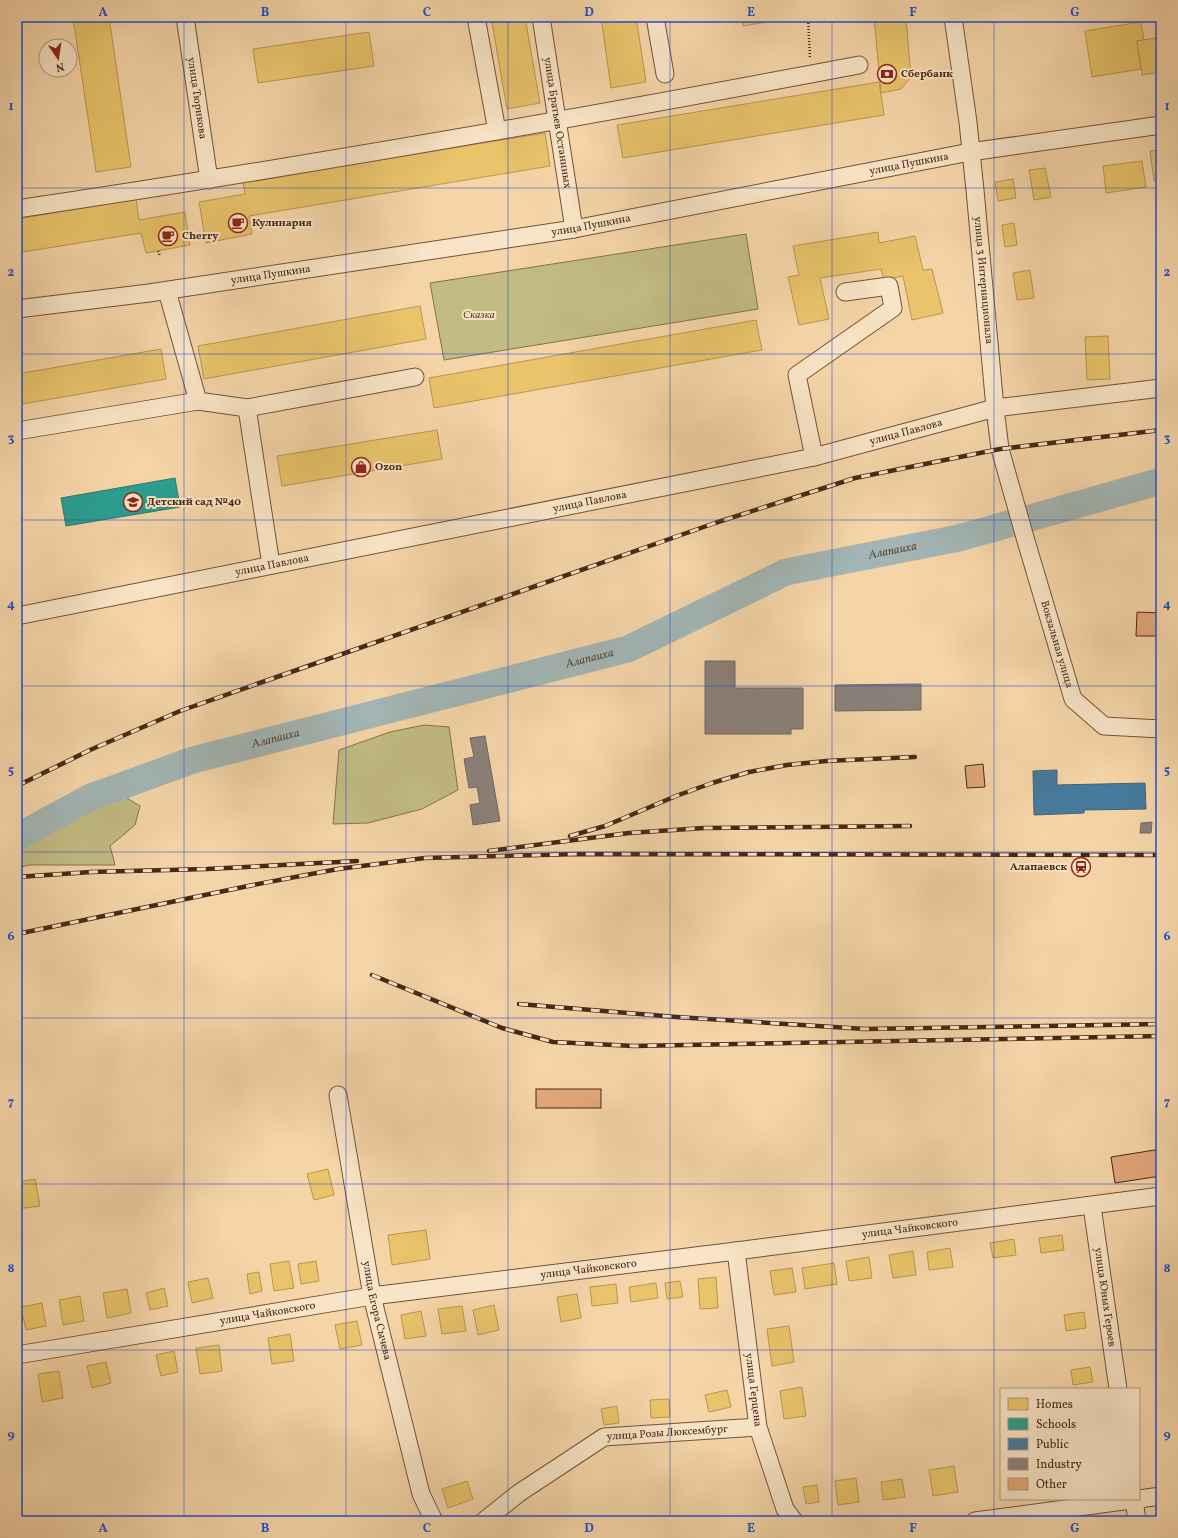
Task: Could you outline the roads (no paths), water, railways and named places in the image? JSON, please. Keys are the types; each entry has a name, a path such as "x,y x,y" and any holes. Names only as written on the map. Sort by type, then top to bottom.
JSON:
{"street":[{"name":"улица Тюрикова","path":"185,17 209,180"},
{"path":"476,17 497,131"},
{"name":"улица Братьев Останиных","path":"541,17 574,229"},
{"path":"655,17 665,74"},
{"name":"улица 3 Интернационала","path":"953,17 968,122 1000,449 1026,541"},
{"path":"17,209 209,180 558,121 859,65"},
{"name":"улица Пушкина","path":"17,309 167,291 574,229 970,152 1161,125"},
{"path":"814,457 797,375 892,308 889,286 845,292"},
{"path":"167,291 198,401"},
{"path":"17,431 198,401 247,408 415,377"},
{"name":"улица Павлова","path":"17,616 814,457 995,408 1161,388"},
{"path":"247,408 271,565"},
{"name":"Вокзальная улица","path":"1026,541 1073,699 1104,726 1161,728"},
{"name":"улица Егора Сычева","path":"338,1095 372,1296 421,1494 434,1521"},
{"name":"улица Чайковского","path":"17,1355 372,1296 736,1252 1161,1196"},
{"name":"улица Юных Героев","path":"1092,1206 1118,1388"},
{"name":"улица Герцена","path":"736,1252 758,1427 785,1509 794,1521"},
{"name":"улица Розы Люксембург","path":"484,1521 519,1493 604,1437 758,1427"},
{"path":"1140,1499 1161,1496"},
{"path":"975,1521 1134,1500 1137,1521"}],"waterway":[{"name":"Алапаиха","path":"17,837 91,797 193,760 628,649 786,572 959,538 1161,481"}],"railway":[{"path":"17,786 90,750 180,711 715,523 855,478 1000,449 1161,430"},
{"path":"570,836 605,826 676,796 749,772 787,765 826,761 915,757"},
{"path":"489,851 629,833 704,828 910,826"},
{"path":"17,934 338,869 425,858 580,854 1161,855"},
{"path":"17,877 91,872 207,869 357,861"},
{"path":"372,975 502,1028 553,1042 634,1046 1161,1036"},
{"path":"519,1004 676,1017 865,1029 1161,1024"}],"place":[{"name":"Сбербанк","path":"887,74"},
{"name":"Кулинария","path":"238,223"},
{"name":"Cherry","path":"168,236"},
{"name":"Ozon","path":"361,467"},
{"name":"Детский сад №40","path":"133,502"},
{"name":"Алапаевск","path":"1081,867"}],"park label":[{"name":"Сказка","path":"479,315"}]}
